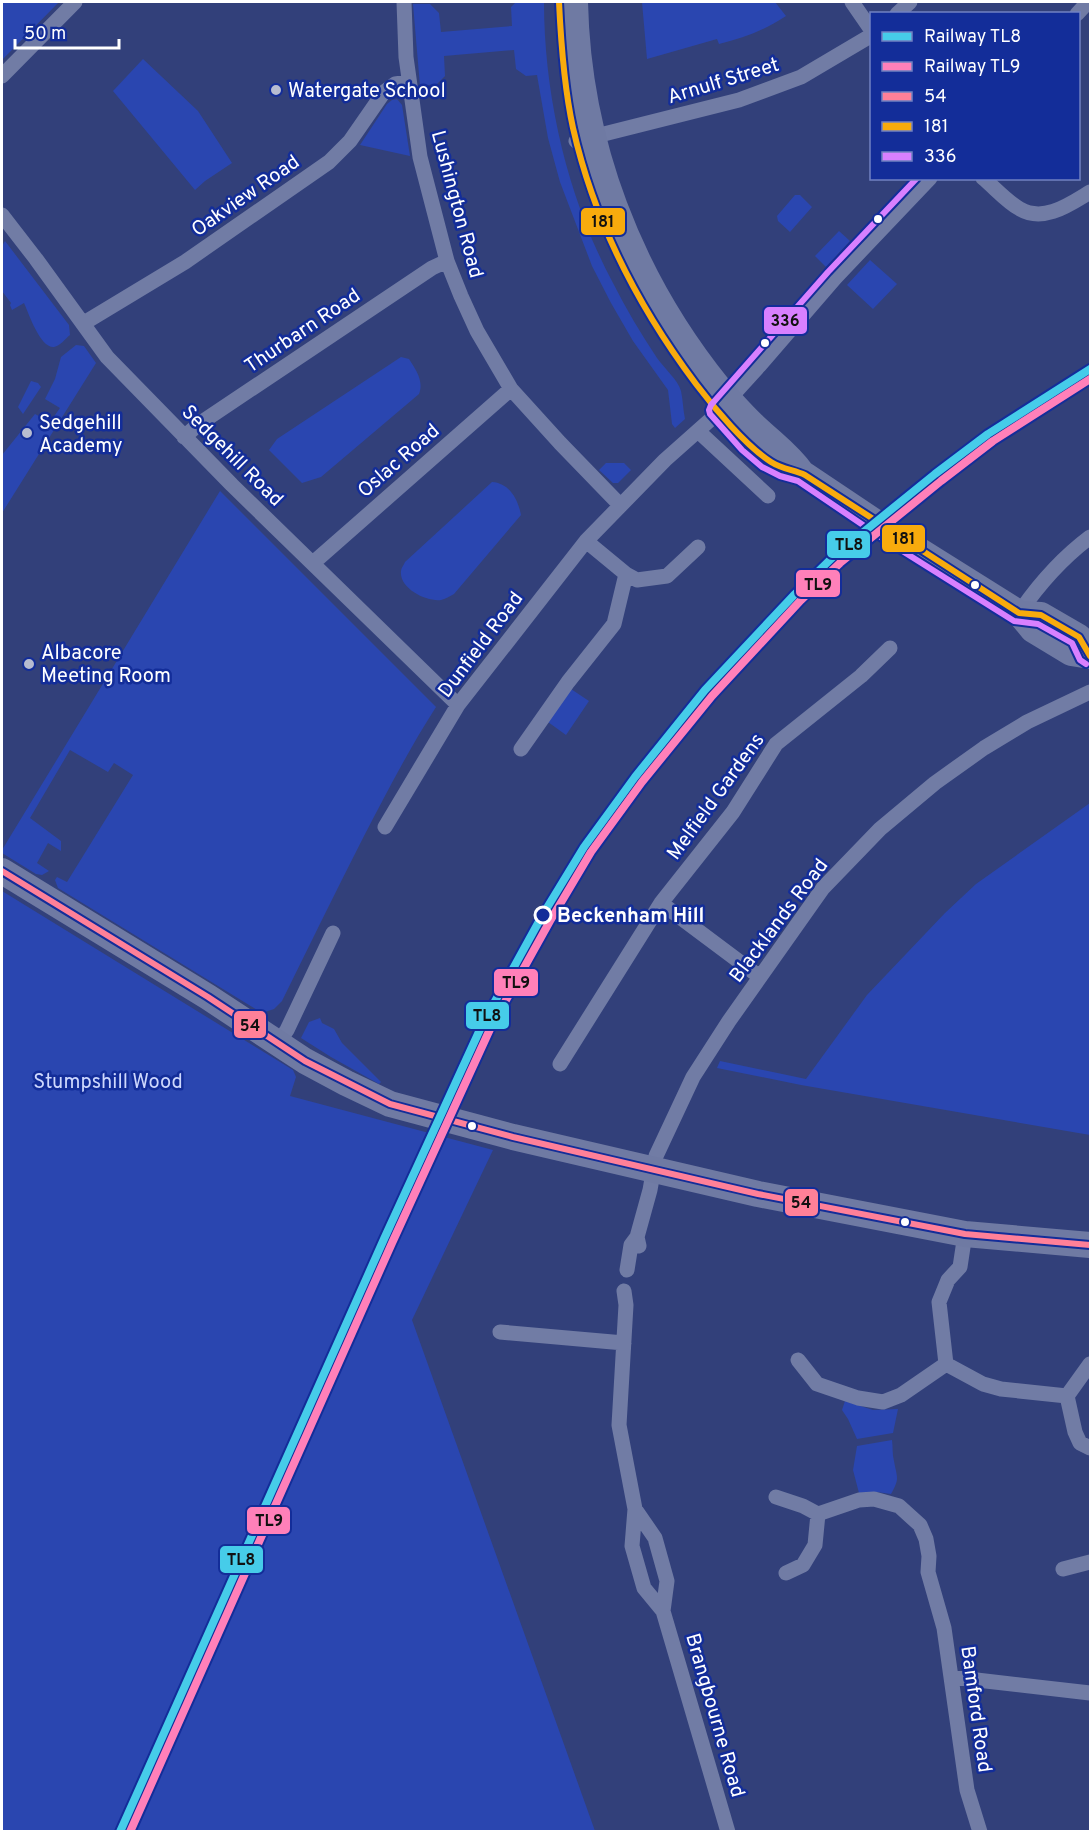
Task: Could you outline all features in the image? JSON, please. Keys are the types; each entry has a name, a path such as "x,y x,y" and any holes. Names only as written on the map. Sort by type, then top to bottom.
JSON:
{"main road":[{"path":"559,2 566,77 585,139 643,273 723,405 761,432 790,458 802,473 892,534 1019,613 1033,630 1071,653 1089,656"},
{"path":"575,2 583,85 585,139"},
{"path":"2,871 208,997 305,1060 390,1104 513,1137 758,1194 965,1234 1090,1245"}],"street":[{"path":"2,76 75,2"},
{"name":"Lushington Road","path":"404,2 409,82 420,157 447,261 477,332 512,389 620,505"},
{"path":"852,2 870,30"},
{"name":"Arnulf Street","path":"585,139 740,100 766,91 801,77 870,34"},
{"name":"Oakview Road","path":"84,323 185,262 329,162 350,141 384,92 395,84 409,82"},
{"name":"Dunfield Road","path":"385,827 458,705 586,541 665,460 723,405 862,248 928,180"},
{"path":"985,180 1020,209 1035,214 1054,212 1090,192"},
{"name":"Sedgehill Road","path":"2,215 107,357 184,437 458,705"},
{"name":"Thurbarn Road","path":"184,437 199,424 432,268 447,261"},
{"name":"Oslac Road","path":"313,563 512,389"},
{"path":"698,431 768,496"},
{"path":"1019,613 1059,564 1090,537"},
{"path":"586,541 626,574 637,580 667,576 698,547"},
{"path":"520,749 567,682 614,624 626,574"},
{"name":"Melfield Gardens","path":"560,1064 661,903 733,812 776,744 861,676 890,648"},
{"name":"Blacklands Road","path":"654,1170 656,1156 693,1077 729,1021 823,888 880,829 935,783 984,748 1027,722 1090,692"},
{"path":"661,903 760,977"},
{"path":"278,1043 287,1030 333,933"},
{"path":"627,1270 631,1245 638,1242 654,1170"},
{"path":"946,1364 939,1302 948,1280 960,1267 965,1234"},
{"name":"Brangbourne Road","path":"628,1296 619,1425 635,1509 632,1546 644,1588 663,1611 728,1832"},
{"path":"500,1332 624,1343"},
{"path":"798,1360 817,1384 858,1398 883,1402 901,1395 946,1364"},
{"path":"946,1364 983,1384 1001,1389 1067,1396"},
{"path":"1090,1364 1067,1396 1075,1432 1080,1443 1090,1448"},
{"path":"776,1497 818,1514 815,1545 803,1565 786,1573"},
{"name":"Bamford Road","path":"818,1514 859,1500 874,1499 899,1506 920,1524 929,1556 928,1572 944,1628 967,1790 980,1832"},
{"name":"Brangbourne Road","path":"635,1509 655,1538 667,1581 663,1611"},
{"path":"1063,1569 1090,1562"},
{"path":"951,1677 1090,1693"}],"green space":[{"path":"2,2 59,2 2,60"},
{"path":"516,2 544,2 548,74 554,111 571,182 597,251 618,293 651,349 674,378 682,394 685,419 675,428 672,424 668,390 633,341 592,266 560,182 548,138 537,75 526,76 516,69 514,50 444,56 445,76 437,84 420,86 413,4 430,4 439,13 441,32 512,26 511,7"},
{"path":"642,2 775,2 786,16 737,39 719,44 717,39 647,59"},
{"path":"143,59 198,111 232,163 195,190 113,91"},
{"path":"397,99 402,105 410,156 360,145 387,104"},
{"path":"795,195 800,195 812,207 790,232 778,221 777,216"},
{"path":"839,231 850,241 826,267 815,256"},
{"path":"5,241 69,325 70,335 54,347 44,342 24,303 12,310 11,303 2,291 2,246"},
{"path":"870,260 897,284 873,309 847,285"},
{"path":"76,345 84,346 96,363 2,513 2,455 35,414 50,422 60,408 45,399 55,379 61,357"},
{"path":"401,357 409,359 417,371 421,385 419,394 321,477 302,483 269,450 277,439"},
{"path":"31,381 38,383 41,387 23,414 18,407"},
{"path":"606,463 624,463 631,470 618,483 613,483 599,470"},
{"path":"492,482 503,485 512,493 521,515 454,594 443,600 435,600 409,589 402,577 401,570 405,562"},
{"path":"220,491 436,707 381,803 282,1001 274,1009 262,1013 58,888 55,880 57,877 67,882 133,775 114,763 108,772 70,750 30,818 61,841 61,851 48,843 37,863 49,871 42,875 36,874 2,853"},
{"path":"571,689 589,701 566,735 548,722"},
{"path":"1090,803 1090,1135 801,1085 717,1068 720,1061 806,1079 867,995 945,913 976,884"},
{"name":"Stumpshill Wood","path":"2,891 293,1070 296,1077 290,1096 493,1150 412,1320 595,1831 2,1831"},
{"path":"320,1018 322,1023 334,1029 342,1043 381,1082 379,1084 301,1038 309,1022"},
{"path":"845,1401 873,1410 898,1409 893,1433 857,1439 842,1410"},
{"path":"892,1440 897,1478 891,1494 859,1493 853,1470 857,1446"}],"rail line":[{"name":"TL8","path":"120,1832 384,1239 483,1023 542,916 584,847 635,777 705,690 834,556 988,434 1090,369"},
{"name":"TL9","path":"130,1832 392,1243 491,1027 591,852 642,782 712,696 801,600 840,563 993,441 1090,379"}],"transit line":[{"name":"181","path":"559,2 563,65 570,113 593,197 606,230 638,294 675,355 712,404 741,437 771,462 805,475 1019,613 1041,615 1079,637 1090,656"},
{"name":"336","path":"915,180 828,272 711,405 710,414 742,450 762,467 780,476 798,481 888,542 1014,621 1038,624 1072,643 1080,660 1086,664"},
{"name":"54","path":"2,871 208,997 305,1061 390,1104 513,1137 758,1194 965,1234 1090,1245"}],"place":[{"name":"Watergate School","path":"276,90"},
{"name":"Sedgehill Academy","path":"27,433"},
{"name":"Albacore Meeting Room","path":"29,664"},
{"name":"Beckenham Hill","path":"543,915"}]}
